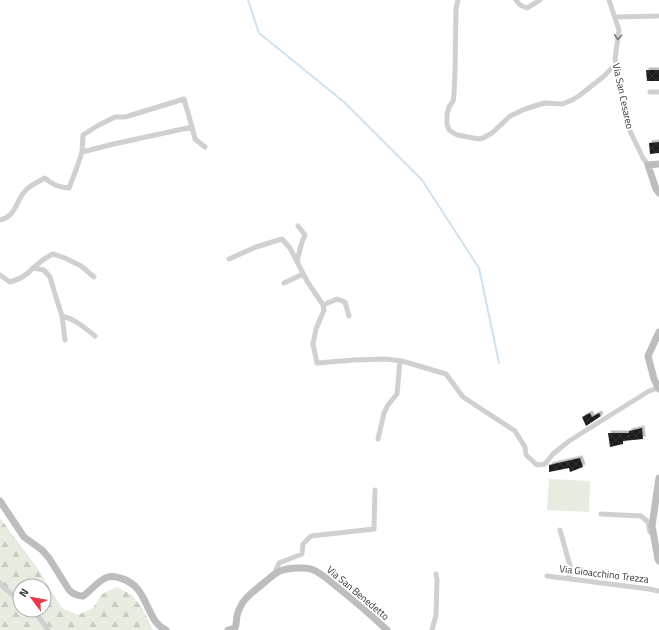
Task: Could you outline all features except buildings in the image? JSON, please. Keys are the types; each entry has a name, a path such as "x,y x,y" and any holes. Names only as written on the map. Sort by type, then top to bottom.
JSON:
{"street":[{"path":"458,0 456,9 456,72 454,95 447,114 447,124 452,133 469,138 483,138 492,133 510,116 525,109 544,103 562,104 572,100 603,78 616,64"},
{"path":"516,0 520,5 527,8 540,0"},
{"name":"Via San Cesareo","path":"609,0 618,30 615,60 630,131 640,153 648,165"},
{"path":"615,17 659,16"},
{"path":"650,92 659,92"},
{"path":"0,220 11,215 26,190 45,178 50,183 61,188 69,188 82,152 83,135 115,117 125,117 184,99 195,139 204,147"},
{"path":"82,152 192,127"},
{"path":"659,164 648,165 656,189 659,193"},
{"path":"297,261 305,235 298,226"},
{"path":"229,260 256,247 282,239 290,248 307,281 323,305 324,310 316,330 313,344 317,363 354,360 400,360 446,374 463,397 515,431 525,446 526,455 536,465 545,464 569,441 649,391 659,389 654,378 648,356 659,332"},
{"path":"0,275 10,282 16,281 30,272 44,259 54,254 81,266 94,277"},
{"path":"33,268 44,270 50,277 62,316 65,340"},
{"path":"284,283 303,274"},
{"path":"323,305 338,298 345,302 349,316"},
{"path":"62,316 70,318 95,336"},
{"path":"378,439 384,413 388,405 397,394 400,360"},
{"path":"659,478 652,526 659,560"},
{"path":"275,574 279,563 302,554 302,544 311,536 374,529 375,490"},
{"path":"0,501 24,537 42,550 49,558 73,594 83,596 99,582 108,577 116,576 124,579 131,582 140,591 147,602 153,617 159,625 166,630"},
{"path":"602,514 641,516 648,522 652,546 656,546"},
{"path":"560,530 570,569 569,579"},
{"name":"Via San Benedetto","path":"228,630 234,628 236,625 239,610 249,596 275,574 283,570 304,568 319,573 388,630"},
{"path":"432,630 436,616 436,574"},
{"name":"Via Gioacchino Trezza","path":"547,576 659,591"},
{"path":"0,583 12,594"},
{"path":"39,618 48,630"}],"green space":[{"path":"549,479 590,481 589,512 547,510"},
{"path":"0,518 43,578 12,578 12,618 52,618 52,592 62,608 78,615 93,608 102,594 117,587 132,595 142,608 153,630 0,630"}],"waterway":[{"path":"248,0 259,33 344,102 422,180 479,268 499,363"}]}
